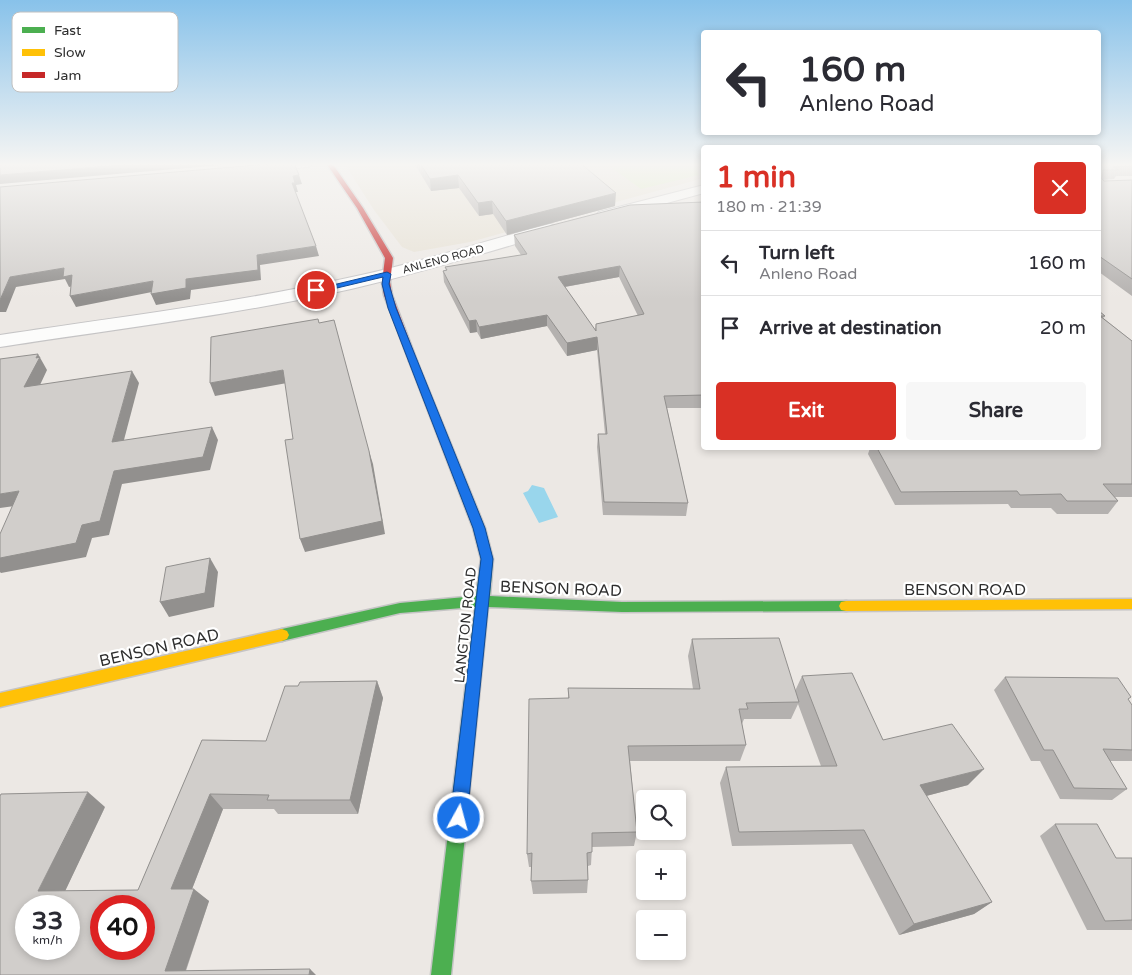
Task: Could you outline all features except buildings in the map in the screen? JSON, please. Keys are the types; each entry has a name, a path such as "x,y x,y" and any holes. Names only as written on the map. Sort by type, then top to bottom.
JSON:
{"street":[{"name":"LANGTON ROAD","path":"360,208 389,258 390,266 386,284 392,308 479,528 487,559 441,975"},
{"path":"584,220 629,208"},
{"name":"ANLENO ROAD","path":"0,341 263,300 387,274 565,226"},
{"name":"BENSON ROAD","path":"0,700 400,608 483,601 622,607 1132,604"}],"shaded area":[{"path":"373,208 592,208 470,242 414,252 402,247"}],"water":[{"path":"532,485 544,488 558,517 539,523 523,493 528,491"}],"traffic: fast":[{"path":"413,361 479,528 487,559 441,975"},
{"path":"282,635 400,608 483,601 622,607 846,606"}],"traffic: slow":[{"path":"846,606 1132,604"},
{"path":"0,700 282,635"}],"traffic: jam":[{"path":"360,208 389,258 386,282 388,295 393,314 413,361"}],"route":[{"path":"316,290 387,274 386,284 392,308 479,528 487,559 459,818"}]}
